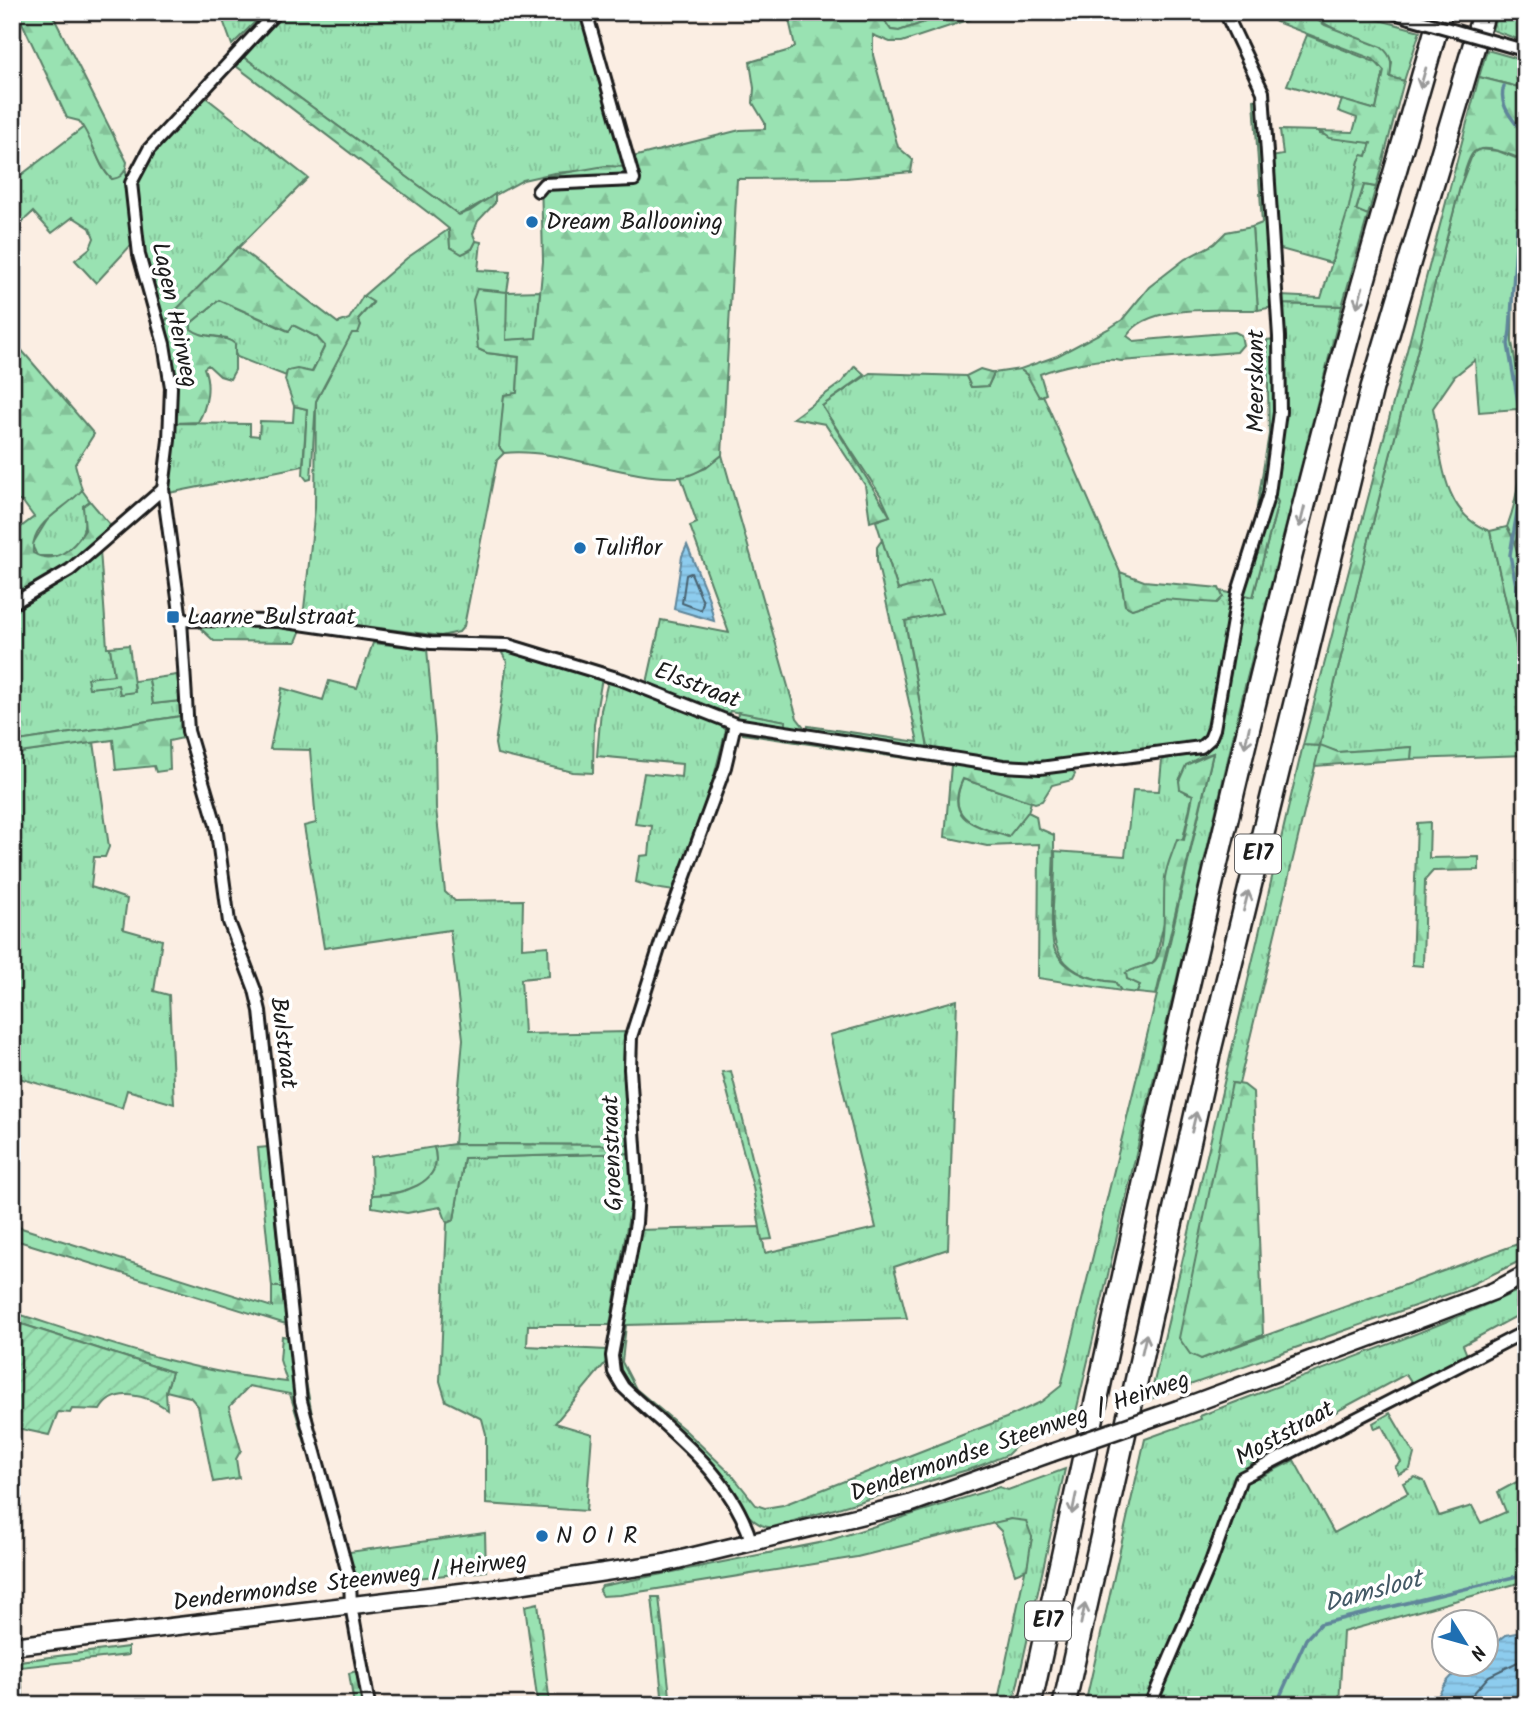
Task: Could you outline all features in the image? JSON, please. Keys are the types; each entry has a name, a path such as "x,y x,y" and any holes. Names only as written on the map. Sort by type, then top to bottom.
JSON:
{"highway":[{"name":"E17","path":"1030,1705 1173,1051 1250,728 1338,373 1441,12"},
{"name":"E17","path":"1064,1705 1210,1051 1372,388 1484,12"}],"main road":[{"name":"Dendermondse Steenweg / Heirweg","path":"12,1646 512,1586 665,1563 752,1544 909,1504 1178,1409 1439,1312 1526,1274"}],"street":[{"name":"Lagen Heirweg","path":"163,489 169,440 170,387 164,344 139,256 131,183 149,149 276,12"},
{"path":"538,191 544,184 634,180 586,12"},
{"name":"Meerskant","path":"1201,747 1210,739 1214,729 1238,592 1269,494 1280,412 1265,112 1259,83 1224,12"},
{"path":"1392,12 1523,50"},
{"path":"12,604 70,570 163,489"},
{"name":"Bulstraat","path":"163,489 181,620 188,731 216,825 229,922 255,990 260,1011 301,1401 350,1581 351,1605 369,1705"},
{"name":"Elsstraat","path":"181,620 279,621 430,643 508,645 623,680 735,724 1022,768 1201,747"},
{"name":"Groenstraat","path":"735,724 724,767 663,936 631,1037 638,1192 636,1223 612,1356 614,1372 623,1387 721,1480 744,1517 752,1544"},
{"name":"Moststraat","path":"1150,1705 1211,1562 1241,1478 1526,1331"}],"green space":[{"path":"17,12 51,12 127,162 121,176 112,179 107,174 79,121 67,118"},
{"path":"220,12 265,12 232,45"},
{"path":"286,12 582,12 626,167 554,173 523,180 459,215 244,57"},
{"path":"818,12 884,12 886,23 891,30 899,31 954,12 972,13 971,19 902,42 890,42 873,35 873,55 898,147 913,160 911,172 846,178 737,179 722,455 686,476 658,477 548,455 504,453 499,447 504,395 517,393 519,357 487,353 478,349 473,300 477,289 507,292 506,340 536,338 543,261 541,177 605,166 626,167 633,157 740,130 765,129 765,123 753,103 750,62 790,50 795,46 789,20 792,16"},
{"path":"884,12 954,12 899,31 891,30 886,23"},
{"path":"1264,12 1305,12 1325,25 1381,47 1391,60 1390,77 1404,81 1376,187 1364,185 1356,210 1368,215 1342,306 1282,304 1281,296 1321,298 1349,207 1359,161 1362,155 1367,156 1371,143 1329,138 1319,131 1353,132 1357,118 1338,111 1342,100 1376,110 1384,71 1373,59 1276,22"},
{"path":"1305,12 1366,12 1368,17 1420,31 1404,81 1390,77 1392,62"},
{"path":"1498,12 1526,12 1526,42 1492,30"},
{"path":"1307,35 1380,64 1384,71 1376,110 1287,85"},
{"path":"1487,50 1526,61 1526,89 1479,77"},
{"path":"244,57 459,215 495,194 495,203 478,221 473,234 476,241 472,249 462,254 450,247 449,229 236,66"},
{"path":"1479,77 1526,89 1526,162 1499,151 1483,149 1472,154 1467,166 1375,514 1320,745 1338,752 1412,747 1411,759 1315,766 1320,746 1303,745"},
{"path":"204,96 308,178 164,322 143,245 137,203 138,185 142,171 155,151"},
{"path":"1257,99 1273,307 1258,310 1252,227 1262,223 1254,100"},
{"path":"84,127 107,175 112,179 126,171 133,243 96,283 75,260 90,248 94,238 90,228 73,217 52,233 33,212 20,224 12,220 12,182"},
{"path":"1280,130 1319,131 1320,134 1371,143 1367,156 1359,161 1350,207 1331,263 1277,248 1271,157 1283,155"},
{"path":"1480,149 1498,151 1526,162 1526,186 1517,209 1524,211 1513,282 1512,342 1525,418 1526,485 1515,547 1507,527 1516,498 1520,469 1517,409 1479,412 1475,360 1455,376 1433,408 1442,463 1452,497 1461,511 1474,523 1490,531 1526,688 1526,755 1411,759 1411,747 1338,752 1320,746 1239,1084 1232,1083 1201,1359 1526,1241 1526,1258 1460,1290 1150,1399 1303,745 1320,745 1375,514 1460,187 1473,153"},
{"path":"1364,185 1376,187 1368,215 1356,211"},
{"path":"1252,227 1258,310 1168,313 1137,325 1127,336 1134,341 1235,332 1241,335 1243,345 1237,352 1104,360 1069,365 1040,374 1046,394 1039,397 1027,375 1020,369 1057,356 1108,329 1122,320 1149,287 1185,259 1214,244 1226,232"},
{"path":"449,229 450,247 472,249 476,241 481,242 478,270 510,272 507,292 540,291 536,339 506,340 478,349 487,353 519,357 517,393 504,395 500,446 504,453 497,460 464,626 459,632 441,636 303,618 315,508 316,401 358,319 373,303 363,296 407,258"},
{"path":"238,247 338,323 349,319 363,296 373,302 358,319 361,325 358,333 352,333 316,401 311,479 307,480 303,475 307,409 294,406 285,380 287,371 297,369 312,372 325,346 317,337 293,325 289,331 219,300 191,323 191,329 196,332 235,344 235,370 230,379 220,376 208,365 204,368 208,389 206,403 198,422 175,423 171,350 164,322"},
{"path":"219,300 288,331 293,325 317,337 325,345 312,373 287,371 286,376 237,357 227,338 197,334 191,329 191,323"},
{"path":"1282,304 1342,306 1245,686 1073,1425 1016,1446 1007,1455 974,1468 773,1527 764,1526 748,1515 717,1472 645,1406 622,1376 616,1361 637,1230 761,1227 765,1253 876,1228 830,1035 957,1000 948,1249 894,1267 907,1318 626,1325 622,1362 636,1389 732,1475 756,1505 765,1508 783,1505 1006,1418 1041,1402 1061,1386 1169,946 1213,753 1192,762 1179,781 1186,793 1193,794 1156,958 1152,963 1126,973 1140,984 1137,993 1121,991 1115,982 1088,977 1070,967 1059,953 1054,936 1053,917 1055,851 1125,856 1133,790 1159,791 1162,760 1205,748 1242,594 1253,597 1278,503 1273,494 1284,425"},
{"path":"12,339 94,434 75,464 82,490 43,524 37,532 33,553 49,557 70,549 85,530 83,506 90,501 111,526 62,569 23,591 12,566 12,534 34,517 23,502 12,499"},
{"path":"1275,339 1276,412 1262,508 1257,507 1269,434 1267,340"},
{"path":"855,366 865,375 822,406 890,516 870,522 865,485 825,424 793,418 842,382"},
{"path":"980,369 994,373 988,386 971,387 966,376"},
{"path":"1020,369 1027,375 1040,397 1043,395 1120,572 1125,605 1132,609 1163,599 1223,597 1220,591 1235,594 1210,730 1196,742 1057,761 1023,762 928,749 905,620 941,613 898,590 876,521 890,516 881,496 822,406 870,373 966,376 971,387 988,386 994,373"},
{"path":"294,406 307,409 303,466 169,493 175,423 250,424 250,435 259,436 260,421 293,422"},
{"path":"722,455 797,718 807,731 786,728 786,721 730,711 728,715 647,683 661,620 729,633 690,526 697,523 681,477 706,468"},
{"path":"82,490 90,501 83,506 85,522 78,541 60,556 37,556 32,545 49,517"},
{"path":"1273,494 1278,502 1253,597 1242,594"},
{"path":"1507,527 1514,542 1523,582 1526,688 1490,531"},
{"path":"882,540 898,590 930,581 942,613 905,621 928,749 807,731 808,726 918,742 877,561 877,547"},
{"path":"100,550 107,647 110,647 114,675 89,688 119,684 120,694 135,692 134,681 149,679 153,704 180,701 181,716 12,742 12,609 49,589"},
{"path":"1120,572 1144,581 1219,588 1223,597 1217,603 1163,599 1132,609 1125,605"},
{"path":"198,626 302,627 296,642 214,641"},
{"path":"373,643 427,649 435,737 436,808 445,892 455,901 523,900 522,948 548,946 549,976 521,979 524,1034 628,1032 624,1065 630,1145 454,1144 463,1039 450,930 324,948 304,826 316,823 310,750 270,749 282,688 323,700 329,681 357,688"},
{"path":"129,645 135,692 120,694 118,685 89,688 87,678 114,675 110,647"},
{"path":"506,650 602,678 594,724 593,773 573,772 497,754 495,744 507,662 502,653"},
{"path":"177,675 180,701 153,704 149,679"},
{"path":"608,681 720,724 726,730 708,799 674,891 636,882 640,856 649,855 652,826 635,824 644,773 681,777 682,764 597,756 601,710"},
{"path":"738,712 786,721 786,728 737,721"},
{"path":"181,716 183,738 169,741 170,770 156,772 154,766 116,770 113,740 12,754 12,742"},
{"path":"742,728 1022,773 1072,770 1075,774 1072,780 1052,785 1042,801 1035,803 963,779 957,804 966,819 975,825 1008,837 1028,812 1036,816 1038,828 1054,835 1052,914 1055,950 1073,969 1089,977 1115,982 1121,991 1038,978 1039,844 987,846 945,837 951,765 743,734"},
{"path":"94,742 109,847 105,857 94,857 91,887 127,899 123,929 162,940 154,991 169,995 174,1104 127,1090 122,1108 12,1076 12,754"},
{"path":"1213,753 1156,995 1137,993 1140,985 1127,979 1126,973 1152,963 1161,948 1166,872 1177,839 1184,840 1193,795 1180,789 1179,781 1186,765"},
{"path":"963,779 1031,802 1028,812 1009,837 975,825 961,812 958,793"},
{"path":"1430,822 1429,858 1479,857 1479,870 1433,871 1425,880 1423,966 1412,965 1417,823"},
{"path":"731,1071 772,1239 762,1240 753,1187 722,1072"},
{"path":"1232,1083 1244,1085 1253,1092 1263,1335 1201,1359 1190,1354 1179,1338"},
{"path":"454,1144 630,1145 631,1153 464,1158 454,1220 447,1223 441,1207 407,1213 372,1207 372,1195 407,1190 427,1179 436,1160 434,1147"},
{"path":"268,1147 282,1287 272,1287 258,1148"},
{"path":"434,1147 436,1160 433,1171 418,1186 395,1193 372,1195 371,1157"},
{"path":"631,1153 631,1204 610,1325 528,1325 527,1346 607,1350 607,1361 555,1423 592,1434 586,1511 486,1504 486,1434 482,1419 446,1401 440,1381 447,1223 454,1219 464,1158"},
{"path":"12,1225 272,1307 272,1287 282,1287 286,1324 12,1239"},
{"path":"1526,1287 1526,1311 1463,1345 1467,1355 1412,1383 1406,1374 1293,1435 1297,1444 1250,1464 1259,1478 1294,1460 1334,1533 1408,1493 1403,1483 1415,1477 1424,1481 1439,1516 1472,1506 1481,1523 1506,1512 1498,1492 1526,1477 1526,1581 1343,1632 1339,1705 1085,1705 1145,1439 1405,1338"},
{"path":"12,1312 114,1345 181,1363 287,1382 280,1360 282,1336 288,1337 302,1360 313,1420 303,1423 310,1445 306,1446 290,1394 249,1386 229,1407 241,1450 236,1459 239,1478 213,1482 198,1406 190,1397 166,1391 172,1372 12,1321"},
{"path":"12,1321 172,1372 166,1391 167,1409 141,1397 122,1395 106,1402 100,1410 72,1409 70,1413 58,1412 49,1435 12,1427"},
{"path":"1390,1413 1414,1454 1410,1469 1399,1474 1395,1467 1401,1462 1382,1426 1375,1429 1373,1423"},
{"path":"1065,1469 1013,1705 997,1705 1032,1537 1011,1519 857,1557 620,1595 602,1596 599,1591 602,1586 824,1542 999,1487 1008,1490"},
{"path":"1011,1519 1026,1521 1032,1537 1027,1569 1015,1574 1001,1531 993,1523"},
{"path":"485,1533 486,1571 356,1584 349,1552"},
{"path":"652,1597 659,1597 671,1705 663,1705"},
{"path":"538,1603 550,1705 538,1705 525,1606"},
{"path":"128,1647 128,1655 12,1668 12,1662"},
{"path":"20,1667 24,1705 12,1705 12,1668"},
{"path":"357,1671 363,1705 354,1705 349,1673"}],"water":[{"path":"687,545 709,599 714,621 674,609 682,556"},
{"path":"1526,1631 1526,1705 1433,1705 1450,1678 1500,1678 1500,1640 1506,1635"}],"waterway":[{"name":"Damsloot","path":"1504,86 1502,93 1505,107 1526,137"},
{"name":"Damsloot","path":"1510,331 1517,229 1526,195"},
{"name":"Damsloot","path":"1510,331 1508,344 1523,431 1525,463 1510,555 1526,635"},
{"name":"Damsloot","path":"1276,1705 1306,1639 1320,1624 1526,1574"}],"place":[{"name":"Dream Ballooning","path":"532,222"},
{"name":"Tuliflor","path":"580,548"},
{"name":"Laarne Bulstraat","path":"173,617"},
{"name":"N O I R","path":"542,1536"}]}
